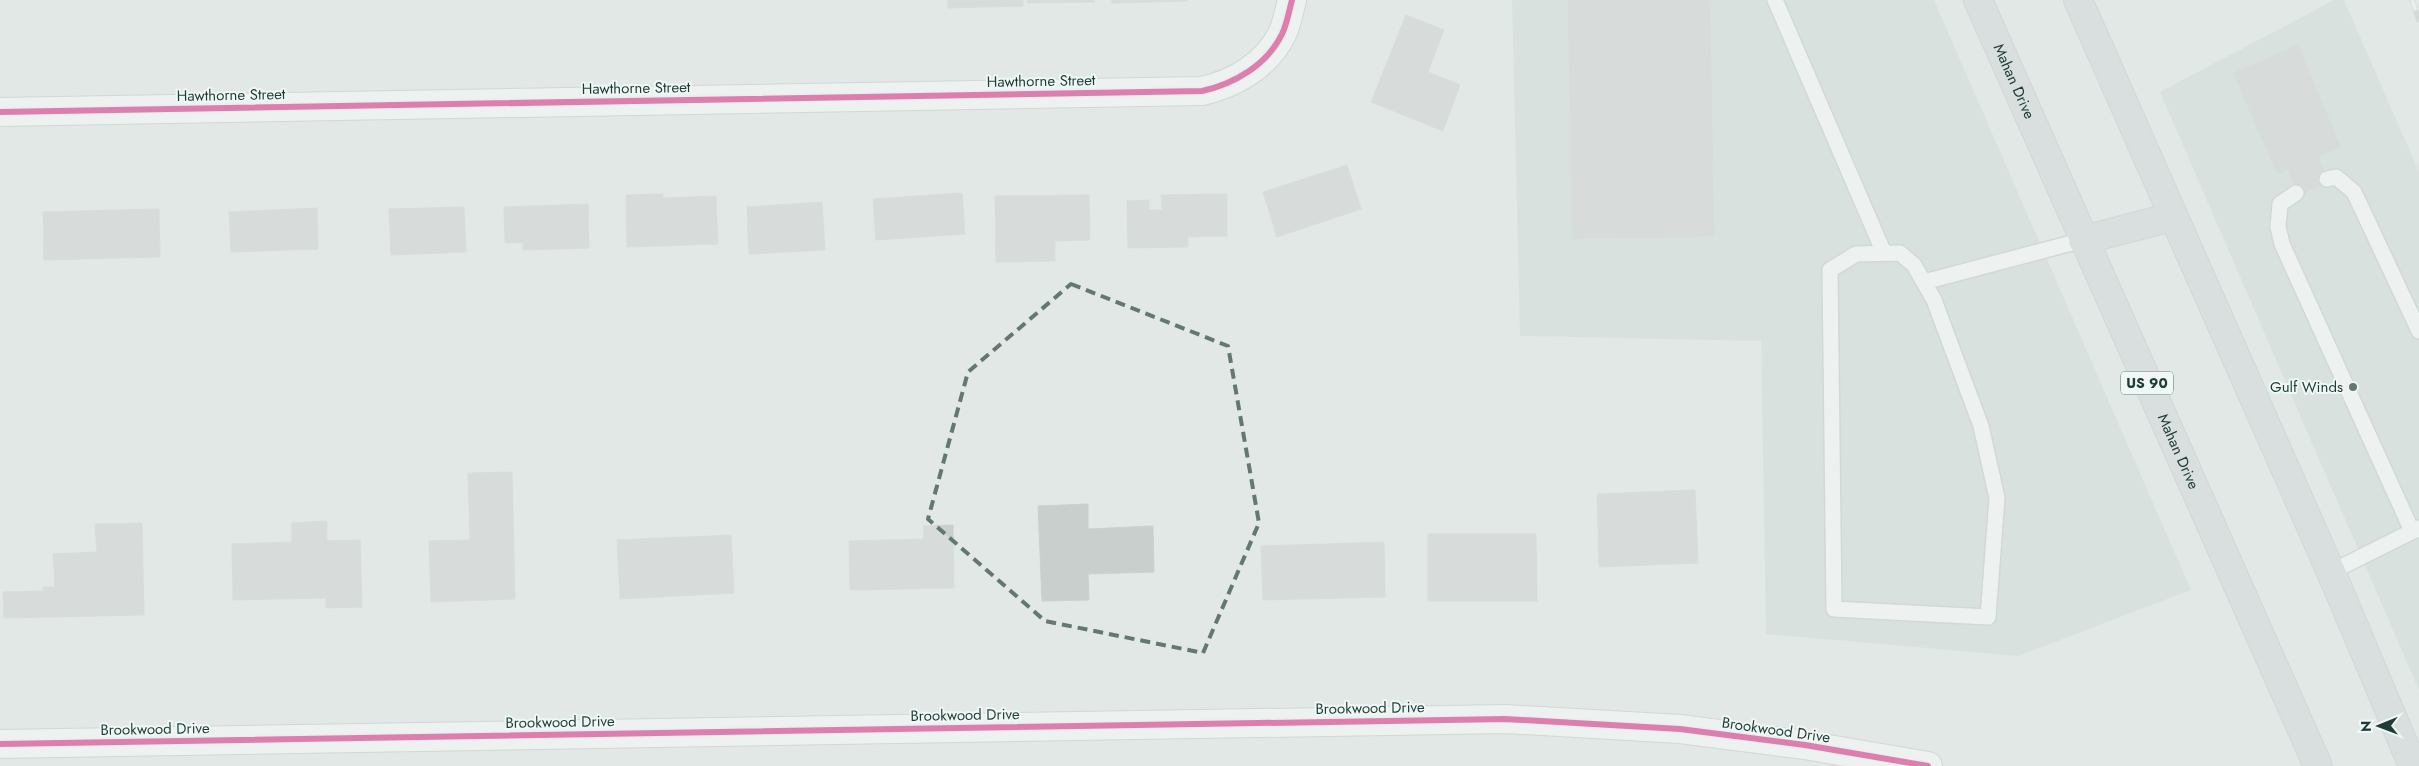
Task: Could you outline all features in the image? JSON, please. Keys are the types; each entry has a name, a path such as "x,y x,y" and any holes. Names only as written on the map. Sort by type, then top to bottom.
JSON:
{"main road":[{"name":"Mahan Drive","path":"1978,0 2318,766"},
{"path":"2078,0 2172,217 2331,572 2413,766"},
{"path":"2083,240 2172,217"}],"street":[{"name":"Hawthorne Street","path":"0,112 1202,91 1224,86 1265,60 1283,34 1292,0"},
{"name":"Brookwood Drive","path":"0,744 1505,718 1680,729 1805,745 1928,766"}],"lane":[{"path":"1775,0 1884,253"},
{"path":"2327,179 2336,177 2354,192 2419,330"},
{"path":"2296,192 2280,204 2278,226 2282,244 2415,530 2331,572"},
{"path":"1924,282 2083,240"},
{"path":"1900,252 1914,266 1924,282 1934,300 1982,426 1997,498 1988,617 1834,609 1830,270 1856,254 1884,253 1900,252"}],"highlighted area":[{"path":"1071,284 1228,346 1259,523 1203,653 1045,621 928,519 968,372"}],"shaded area":[{"path":"1512,0 1934,0 2191,590 2018,656 1766,634 1761,341 1520,336"},
{"name":"Gulf Winds","path":"2334,0 2344,0 2419,172 2419,690 2160,92"}],"building":[{"path":"948,0 1023,0 1023,6 948,8"},
{"path":"1028,0 1094,0 1095,2 1028,3"},
{"path":"1112,0 1187,0 1187,1 1112,3"},
{"path":"1568,0 1710,0 1714,236 1572,239"},
{"path":"1406,15 1444,30 1428,72 1460,85 1443,131 1371,102"},
{"path":"2298,45 2341,147 2277,174 2233,73"},
{"path":"2318,156 2329,183 2298,195 2288,169"},
{"path":"1347,165 1361,209 1277,237 1263,192"},
{"path":"962,193 965,234 876,240 873,199"},
{"path":"663,194 663,198 716,196 718,244 627,247 626,195"},
{"path":"1227,194 1227,236 1188,237 1188,247 1128,248 1127,201 1149,200 1149,210 1162,210 1161,195"},
{"path":"1089,195 1090,240 1055,241 1055,261 996,262 995,196"},
{"path":"822,202 825,250 749,254 747,207"},
{"path":"588,204 589,248 523,250 523,243 505,243 504,207"},
{"path":"464,207 466,252 391,255 389,209"},
{"path":"317,208 318,249 231,252 229,212"},
{"path":"159,209 160,257 44,260 43,212"},
{"path":"512,472 515,599 431,602 429,541 470,540 468,473"},
{"path":"1695,490 1698,563 1599,567 1597,494"},
{"path":"1088,504 1088,529 1153,526 1154,572 1088,574 1089,600 1042,601 1038,506"},
{"path":"327,521 327,541 360,540 362,607 326,608 326,598 233,600 232,544 292,542 292,523"},
{"path":"142,523 144,615 4,618 3,592 43,591 43,587 55,587 53,554 97,552 95,524"},
{"path":"953,525 954,588 850,590 849,541 924,539 923,526"},
{"path":"1428,534 1536,534 1537,601 1428,601"},
{"path":"731,535 734,593 620,599 617,540"},
{"path":"1384,542 1385,597 1263,600 1261,546"}],"railway":[{"path":"2412,0 2419,20"}],"cycle path":[{"path":"0,112 1202,91 1226,84 1248,72 1268,55 1284,30 1292,0"},
{"path":"0,744 1505,719 1680,729 1805,745 1928,766"}],"place":[{"name":"Gulf Winds","path":"2353,387"}]}
